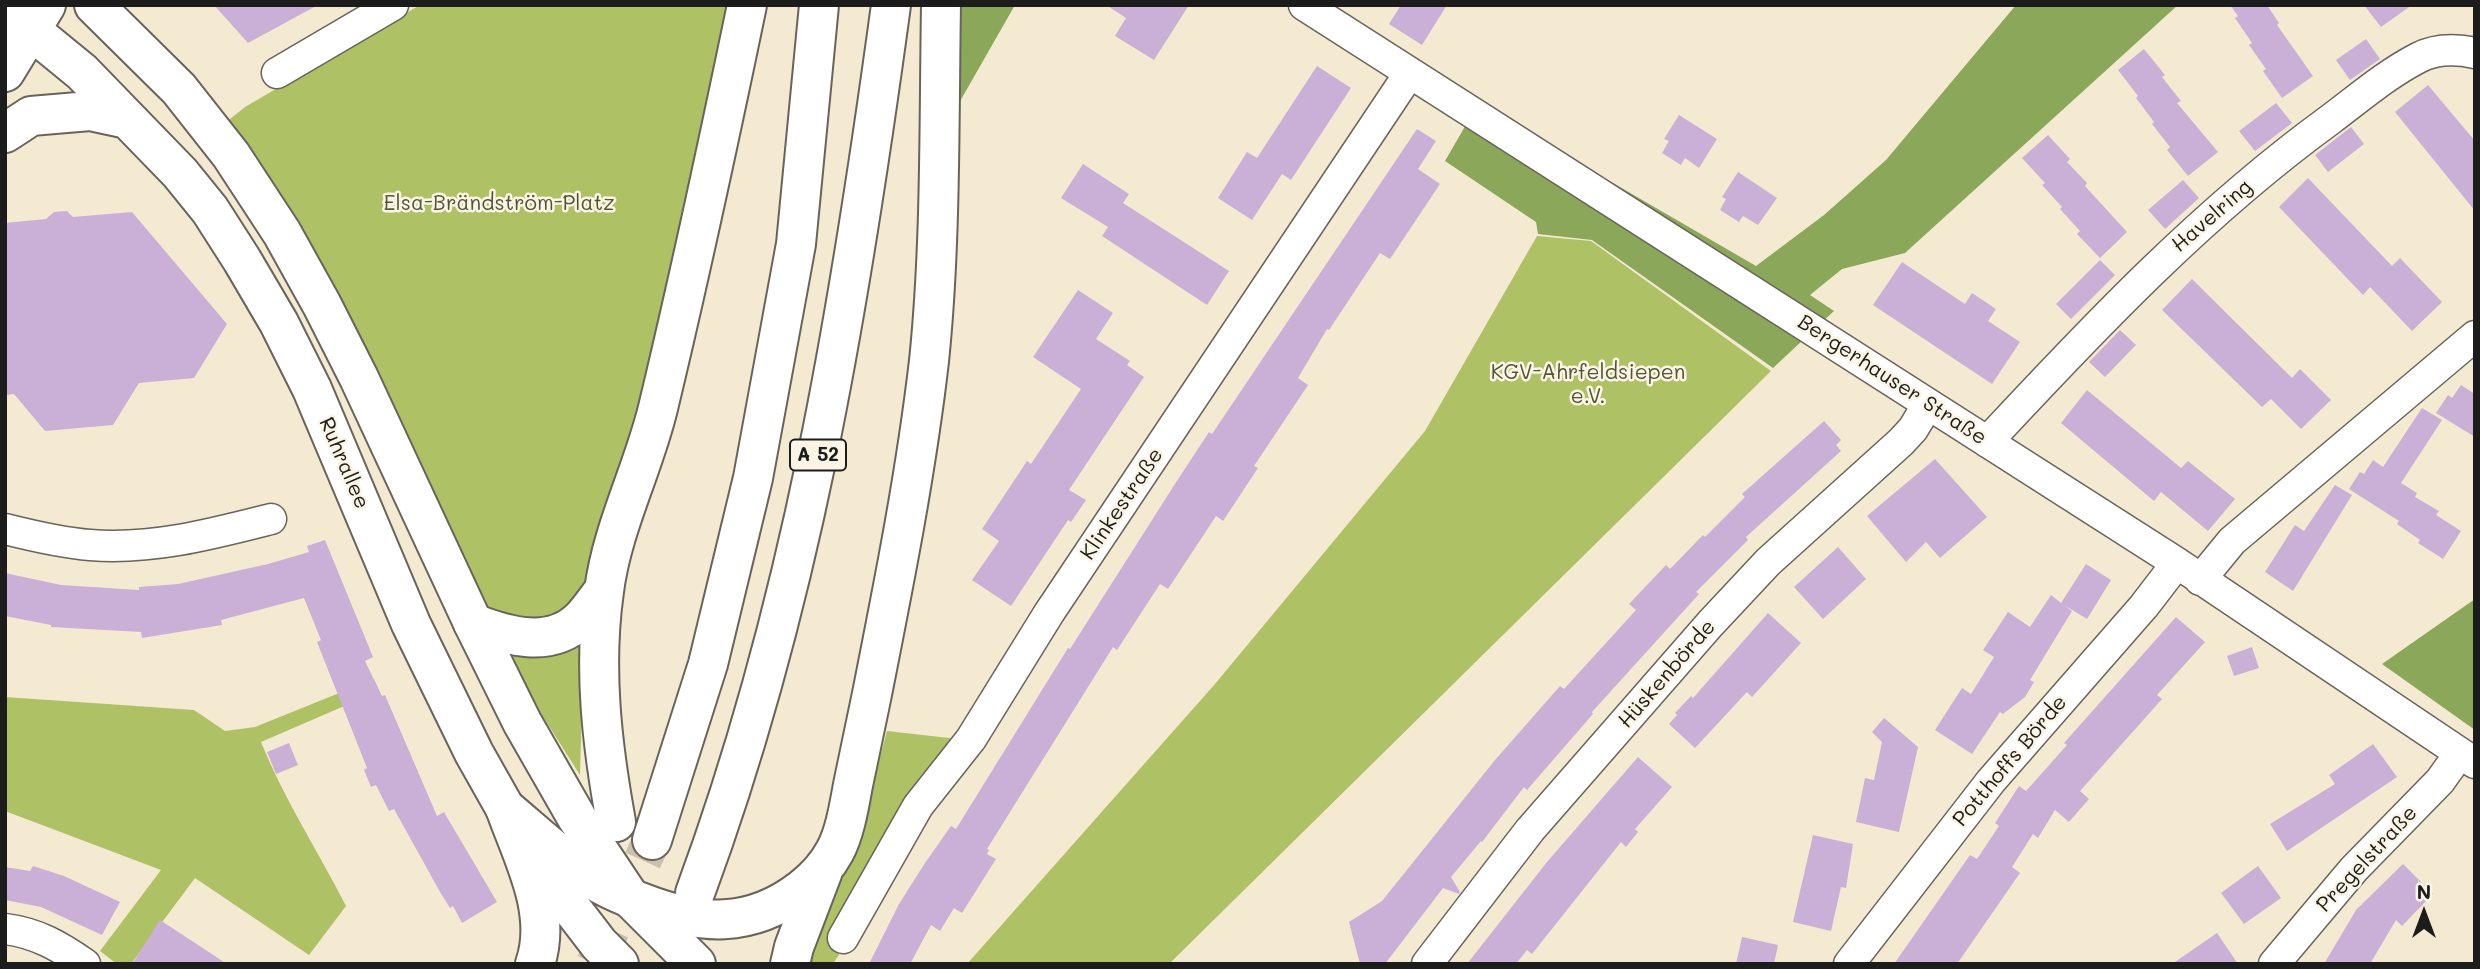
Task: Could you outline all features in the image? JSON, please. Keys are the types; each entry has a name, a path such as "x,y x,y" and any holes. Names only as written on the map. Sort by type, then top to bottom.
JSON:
{"main road":[{"path":"94,5 126,22 231,155 282,233 359,378 522,722 577,818 631,899 696,964"},
{"path":"641,964 605,762 599,710 599,658 604,590 614,547 657,411 747,5"},
{"name":"A 52","path":"652,840 708,664 752,478 796,244 819,5"},
{"name":"A 52","path":"695,893 755,715 810,495 853,269 891,5"},
{"path":"790,964 825,866 839,842 849,804 901,551 919,440 929,359 934,280 941,5"},
{"path":"5,72 27,15"},
{"name":"Ruhrallee","path":"27,15 180,173 210,210 242,260 279,323 328,424 423,649 474,753 505,808 576,915 599,944 620,964"},
{"path":"5,133 31,116 90,111 127,119"},
{"path":"473,622 500,633 545,639 579,620 604,590"},
{"path":"505,808 581,871 612,891 688,918 732,918 775,905 803,888 825,866"},
{"path":"505,808 537,898 540,915 539,946 535,964"}],"street":[{"path":"277,73 393,5"},
{"name":"Bergerhauser Straße","path":"1304,5 2189,572 2467,758"},
{"name":"Havelring","path":"1987,442 2121,300 2178,246 2292,147 2420,57 2444,50 2475,53"},
{"name":"Klinkestraße","path":"843,939 918,806 971,739 1049,613 1409,74"},
{"path":"2189,572 2232,541 2475,336"},
{"name":"Hüskenbörde","path":"1427,964 1530,830 1710,624 1768,562 1901,442 1913,429 1928,404"},
{"path":"5,529 91,545 145,545 198,537 271,519"},
{"name":"Potthoffs Börde","path":"1849,964 1991,781 2144,606 2189,572"},
{"name":"Pregelstraße","path":"2274,964 2354,869 2440,781 2467,758"},
{"path":"5,929 24,931 41,937 85,964"}],"green space":[{"name":"Elsa-Brändström-Platz","path":"420,5 741,5 647,435 585,591 580,775 469,600 220,127 245,107"},
{"path":"959,5 1015,5 959,103"},
{"path":"2016,5 2178,5 1905,253 1842,269 1810,295 1834,311 1773,368 1592,240 1538,234 1536,222 1445,161 1471,116 1603,199 1613,183 1756,266 1824,215 1886,160"},
{"name":"KGV-Ahrfeldsiepen e.V.","path":"1537,236 1591,241 1771,371 1169,964 967,964 1215,684 1425,431"},
{"path":"2475,599 2475,730 2382,664"},
{"path":"374,679 379,691 261,742 346,906 309,955 195,878 131,964 117,964 100,951 161,870 5,811 5,697 194,710 225,731 255,727"},
{"path":"887,731 967,740 839,937 840,953 833,964 805,964 805,957 858,838"}],"building":[{"path":"214,5 318,5 248,43"},
{"path":"1106,5 1189,5 1154,60 1115,36 1126,18"},
{"path":"1401,5 1447,5 1422,45 1389,24"},
{"path":"2230,5 2267,5 2279,23 2277,25 2313,76 2282,98 2263,71 2266,69 2249,45 2252,43 2235,18 2238,16"},
{"path":"2364,5 2412,5 2381,27"},
{"path":"2366,39 2380,59 2350,80 2336,60"},
{"path":"2144,49 2181,101 2177,103 2218,152 2188,176 2167,150 2170,147 2118,70"},
{"path":"1317,66 1351,88 1291,180 1282,174 1252,220 1218,198 1247,152 1257,158"},
{"path":"2428,85 2475,141 2475,211 2395,112"},
{"path":"2276,103 2292,123 2255,151 2239,131"},
{"path":"1679,115 1717,139 1699,168 1685,158 1681,165 1662,153 1669,141 1664,139"},
{"path":"2351,127 2364,144 2328,172 2315,155"},
{"path":"1417,129 1436,141 1418,169 1440,184 1390,259 1380,253 1329,330 1327,329 1298,378 1308,385 1254,466 1258,468 1223,521 1216,516 1168,589 1160,584 1117,650 1113,647 987,849 987,854 996,859 962,913 954,908 940,931 931,925 910,964 869,964 899,904 925,863 951,826 956,829 1068,648 1070,649 1209,432 1212,434"},
{"path":"2048,135 2070,159 2067,162 2087,183 2085,186 2127,232 2100,258 2077,234 2080,231 2042,185 2045,183 2022,158"},
{"path":"1083,164 1129,194 1123,203 1229,271 1207,305 1102,236 1108,227 1061,198"},
{"path":"1738,172 1777,198 1758,225 1743,216 1739,222 1720,210 1726,199 1722,197"},
{"path":"2308,178 2392,266 2400,258 2442,302 2412,331 2370,287 2363,295 2279,207"},
{"path":"2183,180 2199,198 2165,229 2148,210"},
{"path":"67,211 73,217 132,212 227,324 194,378 139,383 113,425 45,431 14,394 5,395 5,223 46,219 54,212"},
{"path":"2100,260 2115,275 2071,319 2056,304"},
{"path":"1902,262 1965,304 1972,293 1996,309 1988,321 2020,342 1992,384 1873,305"},
{"path":"2192,279 2292,378 2300,369 2331,400 2301,429 2271,399 2262,407 2162,310"},
{"path":"1078,290 1113,313 1096,339 1130,361 1127,365 1144,377 1069,490 1086,500 1071,522 1068,520 1011,606 972,580 999,541 982,529 1027,461 1031,464 1081,389 1033,357"},
{"path":"2120,330 2136,345 2105,377 2089,362"},
{"path":"2461,385 2475,394 2475,437 2436,413 2448,395 2452,398"},
{"path":"2087,390 2181,468 2188,461 2235,499 2208,531 2161,492 2154,501 2061,423"},
{"path":"2422,408 2442,420 2401,483 2417,493 2415,497 2439,511 2436,515 2461,531 2443,559 2418,543 2420,540 2397,524 2399,521 2349,489 2360,472 2364,474 2373,460 2383,467"},
{"path":"1824,421 1841,440 1836,445 1841,451 1746,537 1748,540 1696,592 1699,594 1592,712 1527,790 1524,787 1451,877 1459,894 1443,888 1385,964 1360,964 1349,922 1382,901 1495,760 1560,686 1564,689 1636,610 1629,604 1666,565 1670,569 1703,535 1705,537 1745,497 1742,494"},
{"path":"1935,459 1987,517 1940,558 1926,542 1906,562 1867,516"},
{"path":"2335,485 2352,495 2293,591 2265,572 2295,525 2304,531"},
{"path":"325,540 373,657 365,661 382,696 385,695 437,816 444,812 497,902 462,923 453,906 450,908 440,892 394,809 389,811 376,785 371,787 364,770 367,768 317,642 321,640 304,598 221,620 222,625 142,638 141,632 51,627 5,616 5,573 61,585 139,590 139,587 178,584 268,564 309,552 307,546"},
{"path":"1838,547 1866,579 1823,619 1794,587"},
{"path":"2086,564 2111,580 2087,619 2064,605 2072,611 2030,680 2034,682 2025,697 2003,714 2000,712 1972,754 1935,730 1962,688 1971,694 1994,657 1983,650 2008,612 2030,627 2051,595 2061,603"},
{"path":"1768,613 1801,643 1752,697 1747,692 1695,748 1669,724 1677,715 1675,713 1691,696 1693,698"},
{"path":"2176,617 2205,642 2157,695 2162,699 2080,791 2089,799 2069,822 2055,810 2038,838 2033,834 2012,867 2020,873 1957,964 1894,964 1970,855 1977,859 1999,826 1995,823 2019,786 2026,791 2067,745 2064,743"},
{"path":"2252,647 2259,668 2234,676 2227,656"},
{"path":"1884,718 1918,747 1899,832 1856,822 1865,778 1874,780 1882,742 1872,732"},
{"path":"289,743 298,765 276,774 267,752"},
{"path":"2373,744 2397,777 2287,851 2270,824 2335,784 2329,775"},
{"path":"1638,757 1672,787 1635,829 1638,832 1626,847 1621,842 1532,954 1527,950 1516,964 1467,964 1547,862"},
{"path":"1813,835 1853,844 1846,888 1841,887 1831,931 1793,922"},
{"path":"2403,864 2433,894 2402,926 2396,920 2370,964 2324,964 2356,910"},
{"path":"33,866 64,876 120,902 102,935 41,907 5,900 5,867 30,871"},
{"path":"2258,866 2281,898 2244,924 2221,893"},
{"path":"160,920 227,964 132,964"},
{"path":"2217,933 2238,964 2172,964"},
{"path":"1742,937 1778,945 1774,964 1736,964"}],"tunnel":[{"path":"595,964 652,840"}]}
